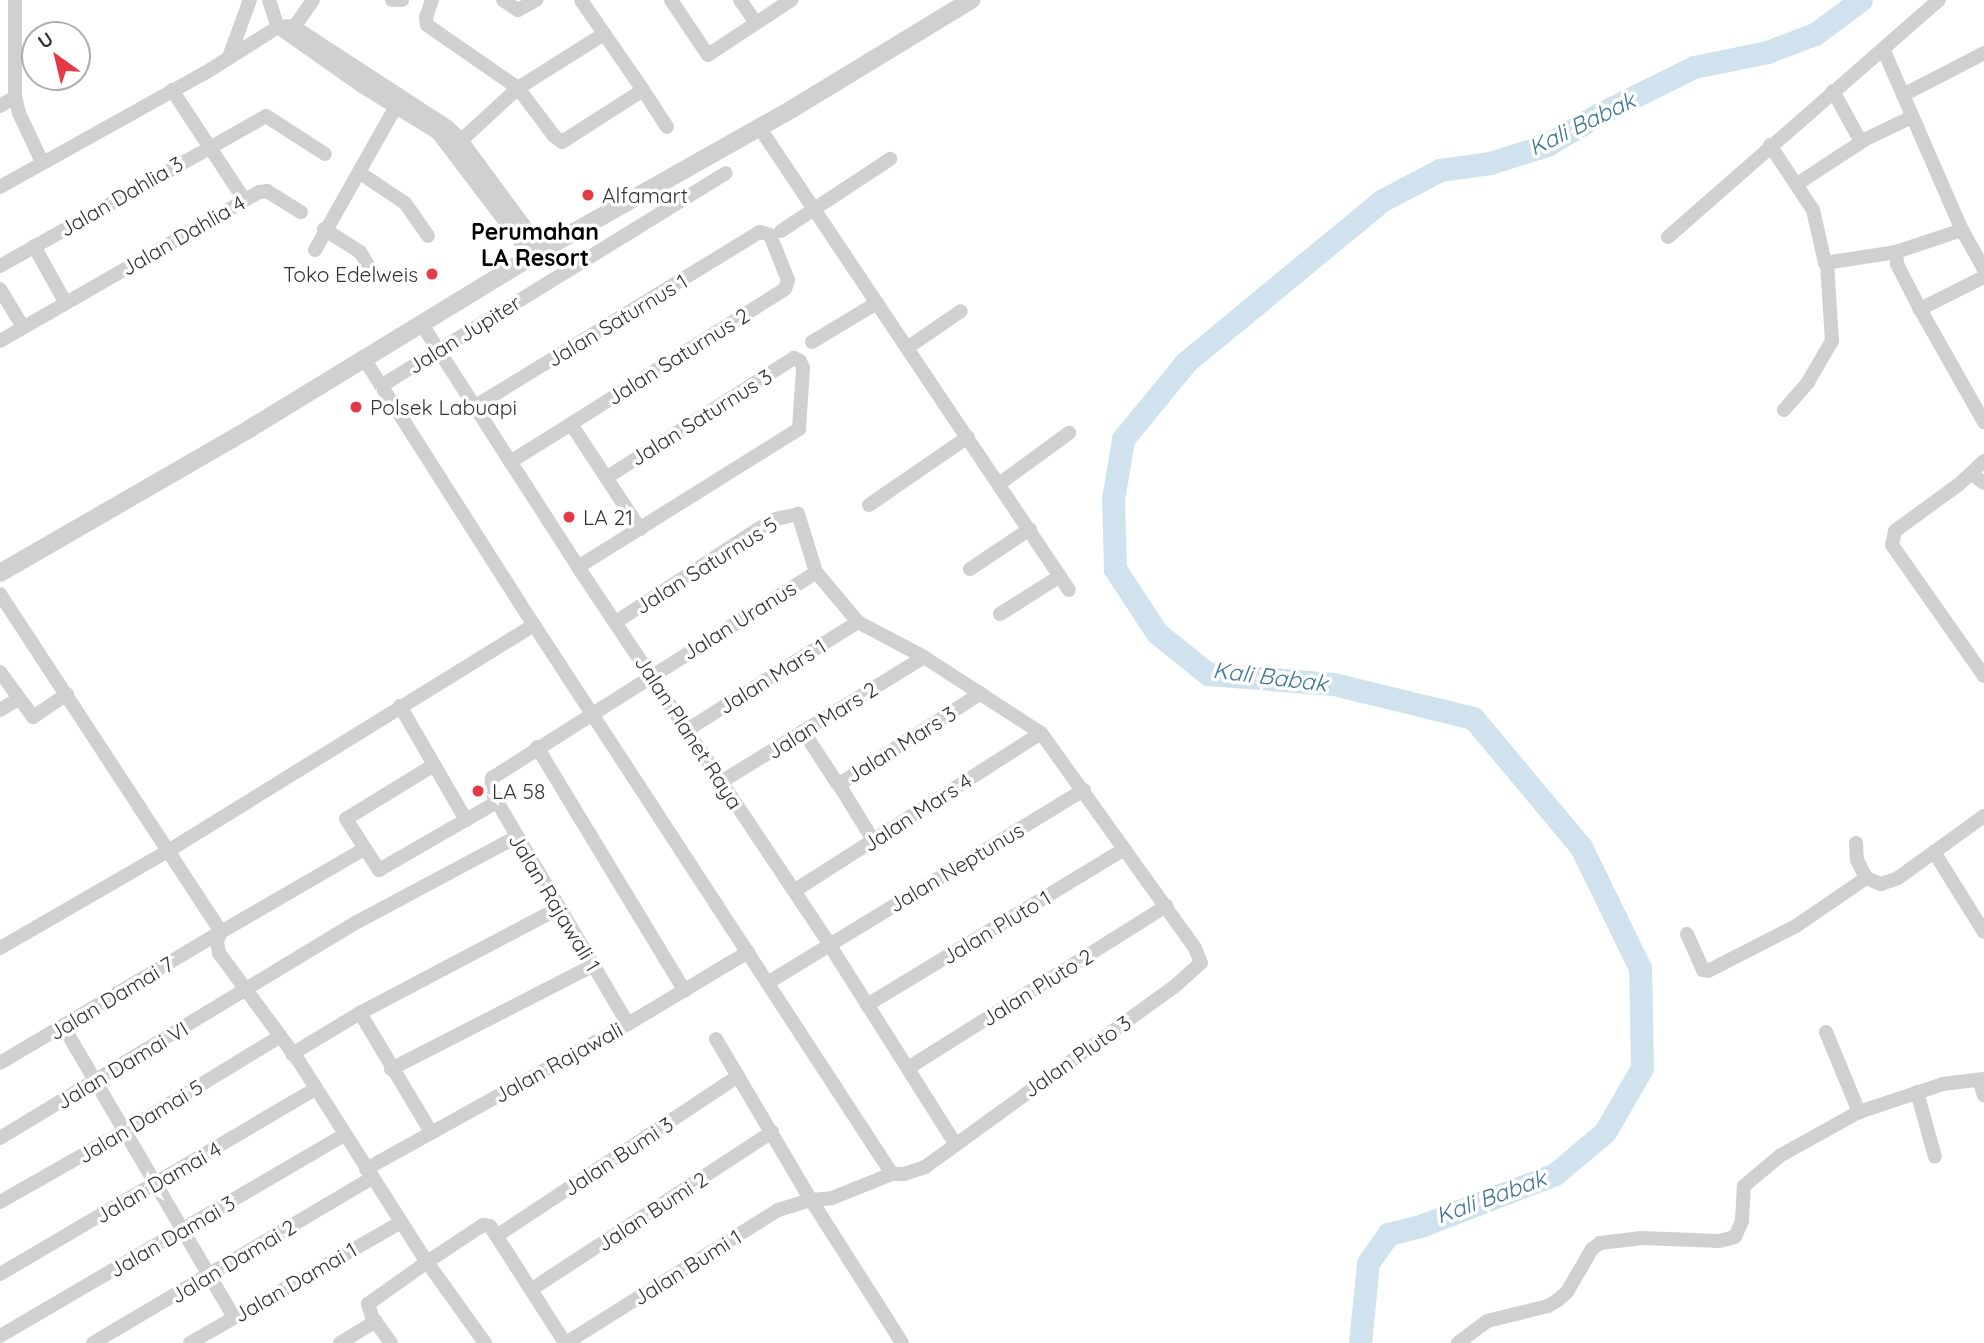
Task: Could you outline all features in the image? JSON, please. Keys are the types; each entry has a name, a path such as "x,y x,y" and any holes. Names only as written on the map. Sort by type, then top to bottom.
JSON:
{"street":[{"path":"15,0 15,97 19,113 42,162"},
{"path":"229,57 250,0"},
{"path":"269,0 287,29 365,81 397,106 457,144"},
{"path":"0,187 229,57 287,29 313,0"},
{"path":"392,0 402,0"},
{"path":"432,0 426,17 427,24 518,88 554,136 562,142 643,90"},
{"path":"503,0 518,10 536,0"},
{"path":"581,0 667,127"},
{"path":"671,0 708,55 791,0"},
{"path":"740,0 756,23"},
{"path":"1668,237 1770,145 1884,51 1939,0"},
{"path":"0,573 238,436 363,357 537,253 758,127 961,3"},
{"path":"457,144 518,88 604,34"},
{"path":"1884,51 1962,230 1984,269"},
{"path":"1903,94 1984,53"},
{"path":"365,81 448,127 457,144 537,253"},
{"path":"172,90 244,199"},
{"path":"1833,92 1861,142"},
{"path":"0,106 15,97"},
{"path":"315,250 324,229 360,173 397,106"},
{"name":"Jalan Dahlia 3","path":"0,266 266,116 325,154"},
{"path":"1797,184 1861,142 1912,117"},
{"path":"758,127 1069,590"},
{"path":"1770,145 1813,210 1822,255 1827,264 1832,341 1808,382 1784,410"},
{"path":"781,231 890,159"},
{"path":"360,173 405,203 428,236"},
{"name":"Jalan Jupiter","path":"381,386 726,173"},
{"name":"Jalan Dahlia 4","path":"0,341 244,199 264,190 301,212"},
{"path":"324,229 360,252 372,271"},
{"path":"1827,264 1896,252 1962,230"},
{"name":"Jalan Saturnus 1","path":"474,407 760,232 770,236 788,280 785,289"},
{"path":"34,246 65,302"},
{"path":"1896,252 1897,264 1920,309 1984,422"},
{"path":"1920,309 1984,277"},
{"path":"0,289 23,327"},
{"name":"Jalan Saturnus 2","path":"510,462 785,289"},
{"path":"812,342 877,303"},
{"path":"908,348 961,311"},
{"name":"Jalan Planet Raya","path":"421,323 578,567 829,944 955,1143"},
{"path":"363,357 534,625 892,1174"},
{"name":"Jalan Saturnus 3","path":"607,477 794,358 803,368 802,422 795,433 640,528"},
{"path":"571,424 640,528 578,567"},
{"path":"999,484 1069,433"},
{"path":"869,505 968,437"},
{"path":"1984,461 1895,531 1892,545 1984,676"},
{"path":"1971,473 1984,484"},
{"name":"Jalan Saturnus 5","path":"616,622 758,528 776,519 798,514 816,572"},
{"path":"970,569 1030,529"},
{"path":"816,572 858,622 924,657 1041,733 1166,906"},
{"name":"Jalan Uranus","path":"492,778 651,674 816,572"},
{"path":"1000,614 1060,576"},
{"path":"0,594 221,932 217,942 219,953 244,992 316,1089 427,1262 483,1342"},
{"name":"Jalan Mars 1","path":"687,730 858,622"},
{"path":"0,948 168,852 534,625"},
{"name":"Jalan Mars 2","path":"721,782 924,657"},
{"path":"0,672 33,717 67,694"},
{"name":"Jalan Mars 3","path":"803,731 838,783 981,693"},
{"path":"0,710 18,699"},
{"path":"400,706 466,820"},
{"name":"Jalan Mars 4","path":"794,891 1041,733"},
{"path":"537,747 685,991"},
{"path":"434,765 348,816 346,821 379,870 497,802"},
{"name":"Jalan Rajawali 1","path":"492,778 491,790 516,837 628,1024"},
{"path":"838,783 873,840"},
{"name":"Jalan Neptunus","path":"769,982 1084,790"},
{"path":"1856,843 1857,860 1866,878 1877,883 1891,882 1984,816"},
{"name":"Jalan Damai VI","path":"0,1138 359,921 516,837"},
{"name":"Jalan Damai 7","path":"0,1063 364,849"},
{"name":"Jalan Pluto 1","path":"867,1005 1125,849"},
{"path":"1934,852 1984,932"},
{"path":"1687,934 1706,972 1796,926 1866,878"},
{"name":"Jalan Pluto 3","path":"892,1174 904,1174 925,1167 1198,967 1201,959 1166,906"},
{"name":"Jalan Pluto 2","path":"908,1068 1166,906"},
{"path":"292,1054 360,1013 559,908"},
{"name":"Jalan Rajawali","path":"369,1173 431,1132 628,1024 748,952"},
{"path":"391,1069 592,966"},
{"path":"360,1013 431,1132"},
{"path":"63,1026 234,1317"},
{"path":"1826,1032 1859,1112"},
{"name":"Jalan Damai 5","path":"0,1202 125,1131 279,1037"},
{"path":"716,1039 811,1200 902,1343"},
{"name":"Jalan Bumi 3","path":"498,1235 738,1076"},
{"path":"1458,1343 1487,1321 1548,1306 1558,1300 1567,1292 1592,1249 1600,1243 1642,1238 1718,1241 1735,1237 1740,1232 1742,1194 1748,1180 1781,1155 1859,1112 1943,1084 1981,1079 1984,1095"},
{"name":"Jalan Damai 4","path":"0,1273 316,1089"},
{"path":"1917,1092 1935,1157"},
{"name":"Jalan Bumi 2","path":"532,1289 772,1132"},
{"name":"Jalan Damai 3","path":"0,1336 344,1135"},
{"name":"Jalan Damai 2","path":"93,1343 209,1275 369,1173"},
{"name":"Jalan Bumi 1","path":"566,1343 778,1210 811,1200 832,1198 892,1174"},
{"name":"Jalan Damai 1","path":"190,1343 401,1222"},
{"path":"391,1343 368,1308 370,1300 483,1225 490,1226 498,1235 566,1343"},
{"path":"340,1343 376,1321"}],"waterway":[{"name":"Kali Babak","path":"1360,1343 1368,1263 1388,1234 1423,1225 1555,1174 1605,1132 1642,1068 1640,968 1581,847 1473,718 1333,684 1208,674 1157,633 1115,569 1113,499 1123,439 1186,362 1381,201 1440,170 1490,163 1547,145 1599,114 1694,67 1767,52 1815,34 1861,0"}],"place":[{"name":"Alfamart","path":"588,195"},
{"name":"Toko Edelweis","path":"432,274"},
{"name":"Polsek Labuapi","path":"356,407"},
{"name":"LA 21","path":"569,517"},
{"name":"LA 58","path":"478,791"}],"district":[{"name":"Perumahan LA Resort","path":"535,245"}]}
